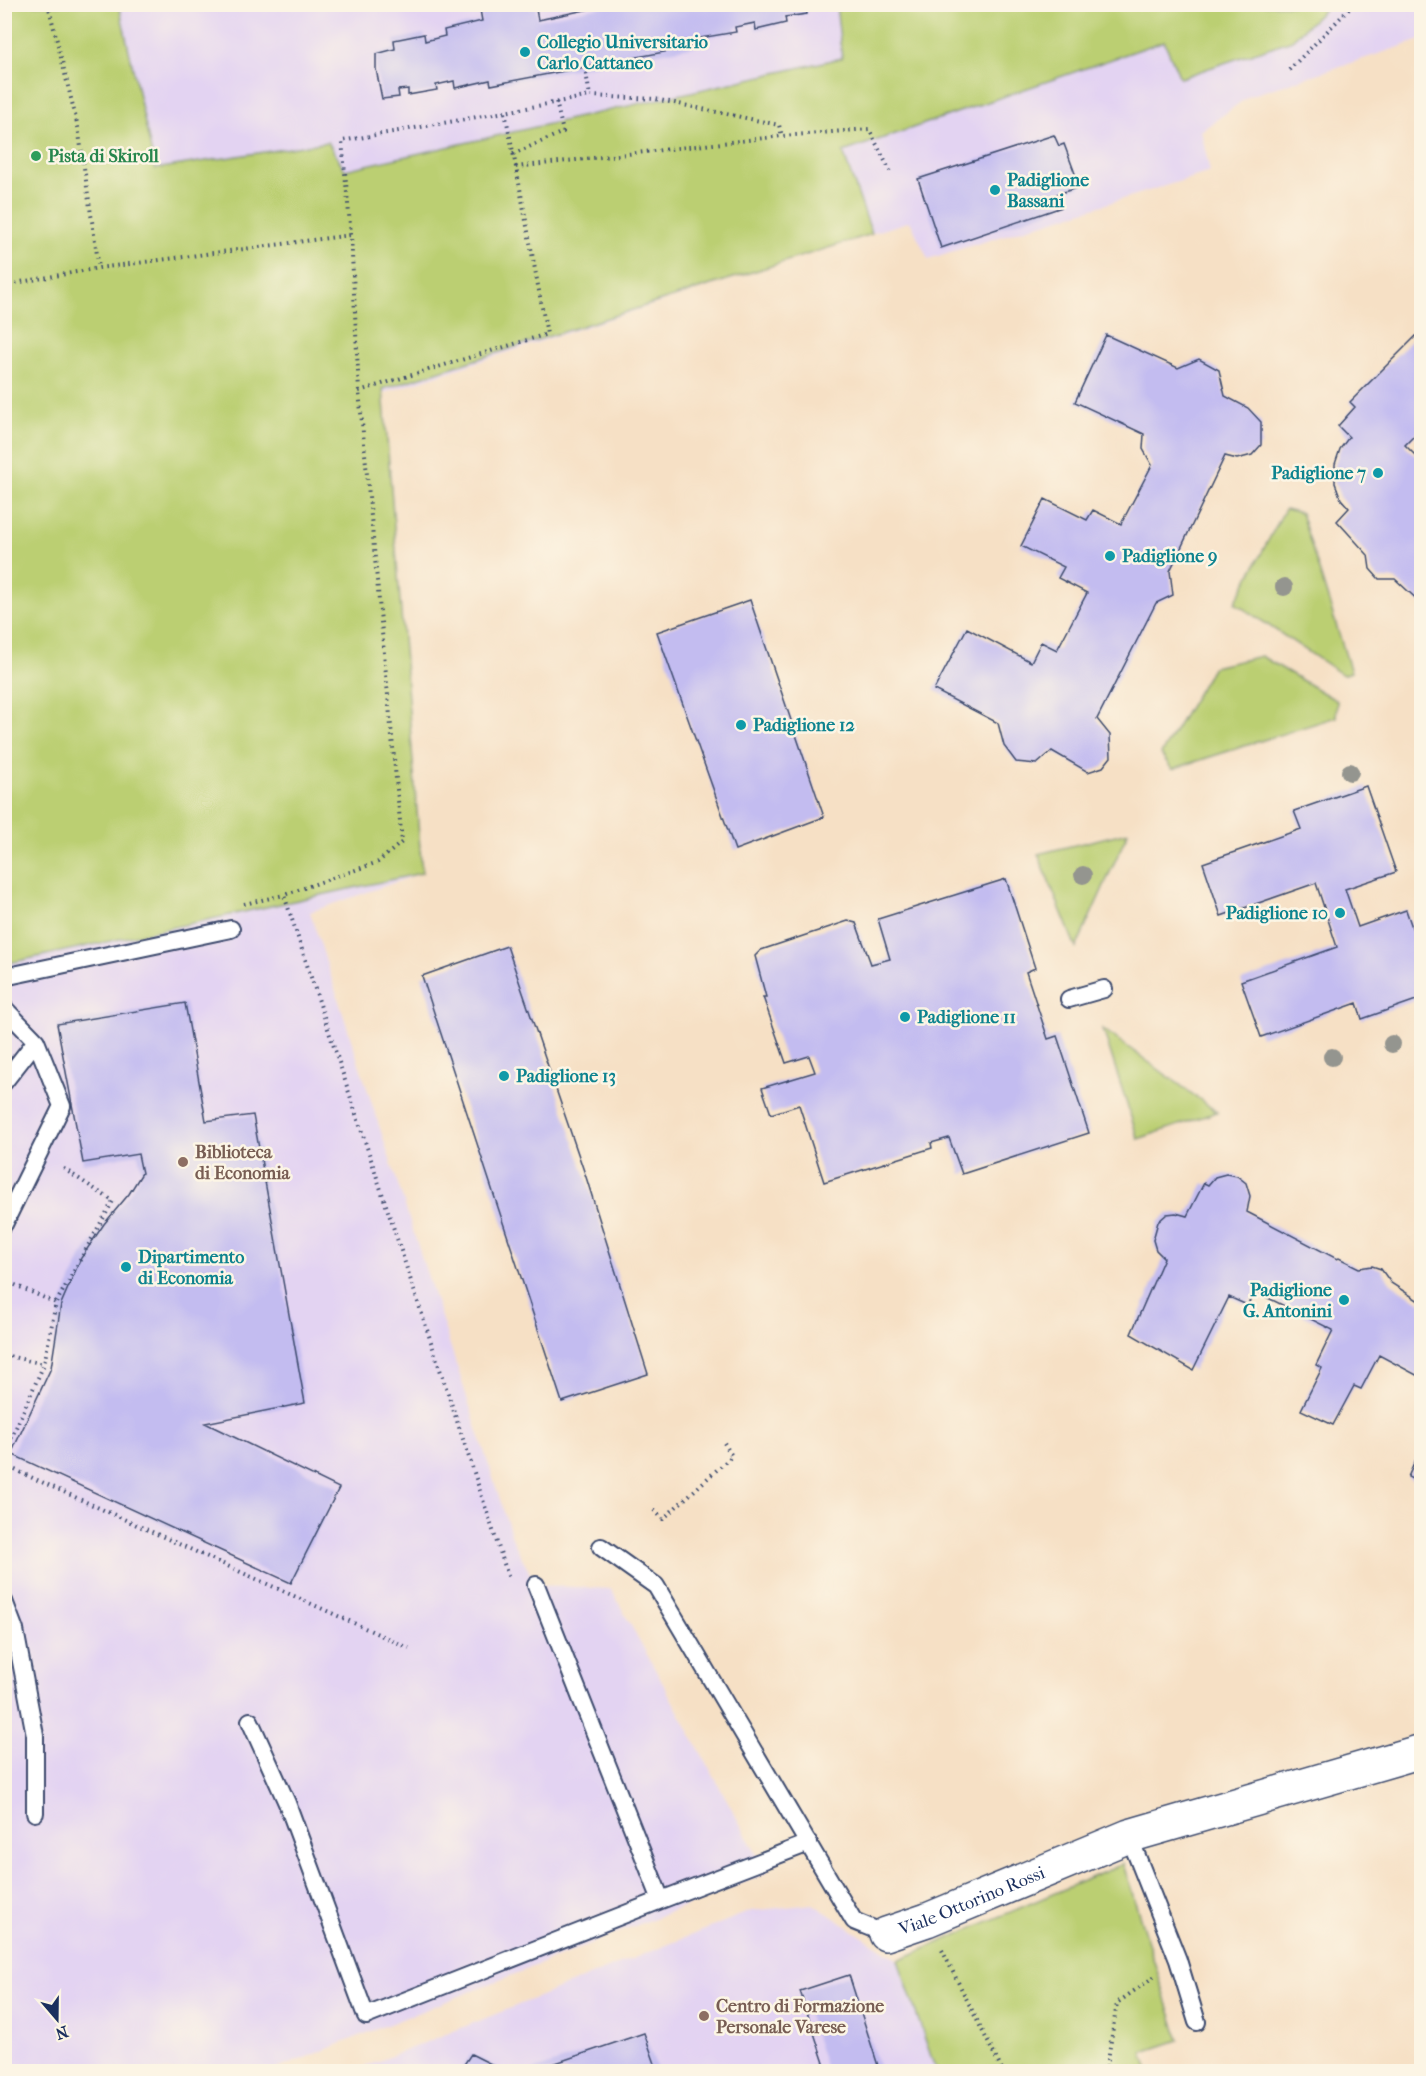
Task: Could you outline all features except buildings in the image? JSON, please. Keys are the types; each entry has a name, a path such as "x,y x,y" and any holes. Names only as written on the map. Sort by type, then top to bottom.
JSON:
{"street":[{"name":"Viale Ottorino Rossi","path":"886,1934 927,1920 1129,1836 1422,1751"}],"lane":[{"path":"4,976 231,929"},
{"path":"1069,999 1104,989"},
{"path":"4,1008 36,1041 62,1107 4,1224"},
{"path":"4,1082 36,1041"},
{"name":"Viale Ottorino Rossi","path":"601,1547 656,1586 854,1921 886,1934"},
{"path":"536,1585 661,1900"},
{"path":"4,1601 15,1630 35,1736 35,1813"},
{"path":"250,1721 287,1803 366,2016 809,1843"},
{"path":"1129,1836 1178,1960 1197,2022"}],"path":[{"path":"48,4 78,127 99,268"},
{"path":"1289,70 1354,4"},
{"path":"585,67 590,96"},
{"path":"511,1585 284,895 378,862 402,842 359,391 351,235 342,141 590,96 655,99 700,108 779,125 782,136"},
{"path":"513,154 563,132 556,101"},
{"path":"359,391 547,334 505,112"},
{"path":"516,167 782,136 869,129 890,171"},
{"path":"4,285 99,268 351,235"},
{"path":"4,1455 44,1364 56,1303 112,1201 40,1153"},
{"path":"4,1280 56,1303"},
{"path":"4,1355 44,1364"},
{"path":"654,1510 663,1519 732,1456 723,1441"},
{"path":"4,1465 409,1648"},
{"path":"927,1920 1003,2072"},
{"path":"1106,2072 1117,2003 1178,1960"}],"shaded area":[{"path":"5,5 1421,5 1421,40 1249,96 1201,131 1210,172 928,259 910,221 371,397 422,873 310,912 513,1540 536,1585 611,1589 767,1873 272,2071 5,2072"},
{"name":"Centro di Formazione Personale Varese","path":"813,1904 898,1960 936,2071 352,2072 751,1911"}],"green space":[{"path":"4,5 119,5 155,169 328,142 345,170 842,58 836,5 1329,5 1292,40 1180,78 1164,41 843,152 872,234 383,389 422,873 5,964"},
{"path":"1285,509 1301,513 1351,672 1343,675 1235,603"},
{"path":"1261,656 1337,701 1336,717 1172,769 1161,754 1213,667"},
{"path":"1128,832 1125,839 1076,948 1038,854"},
{"path":"1103,1029 1217,1112 1138,1139"},
{"path":"1123,1864 1179,2040 1143,2052 1149,2071 936,2071 898,1960"}],"place":[{"name":"Collegio Universitario Carlo Cattaneo","path":"525,52"},
{"name":"Pista di Skiroll","path":"36,156"},
{"name":"Padiglione Bassani","path":"995,190"},
{"name":"Padiglione 7","path":"1378,473"},
{"name":"Padiglione 9","path":"1110,556"},
{"name":"Padiglione 12","path":"741,725"},
{"name":"Padiglione 10","path":"1340,913"},
{"name":"Padiglione 11","path":"905,1017"},
{"name":"Padiglione 13","path":"504,1076"},
{"name":"Biblioteca di Economia","path":"183,1162"},
{"name":"Dipartimento di Economia","path":"126,1267"},
{"name":"Padiglione G. Antonini","path":"1344,1300"},
{"name":"Centro di Formazione Personale Varese","path":"704,2016"}]}
